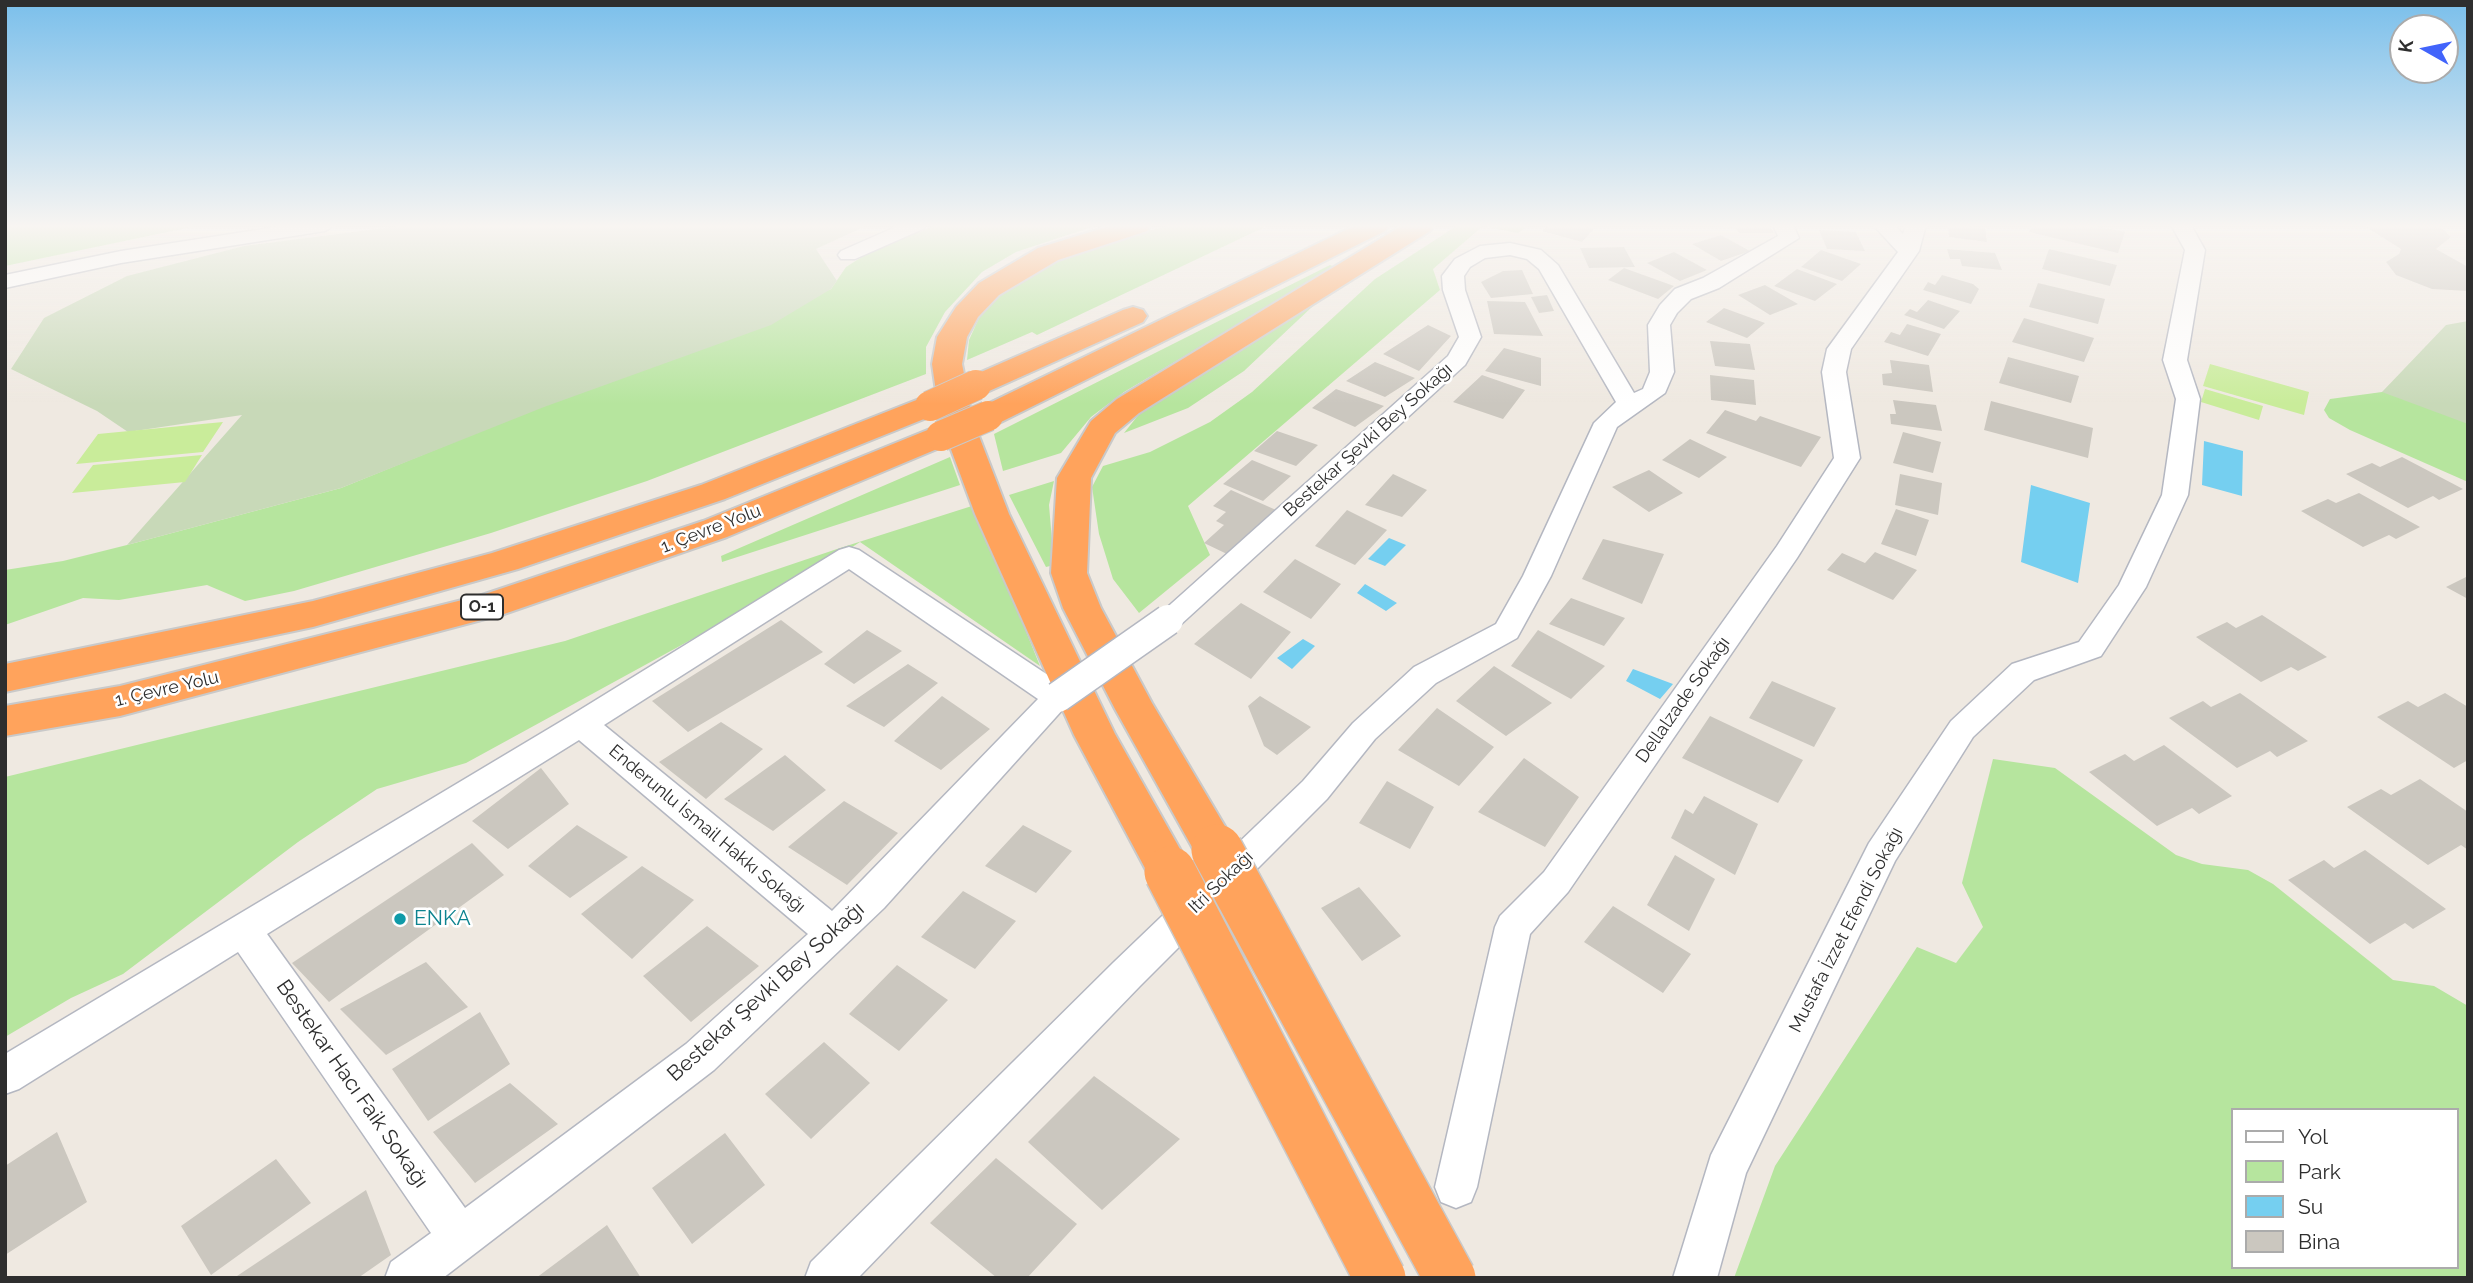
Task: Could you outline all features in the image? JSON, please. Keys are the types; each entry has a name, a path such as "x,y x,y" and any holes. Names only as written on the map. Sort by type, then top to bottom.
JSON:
{"highway":[{"path":"996,285 966,313 952,337 947,364 956,418 992,514 1095,734 1170,872 1380,1278"},
{"name":"1. Çevre Yolu","path":"5,721 203,681 491,605 715,529 935,421 976,385 1101,331 1197,285"},
{"name":"1. Çevre Yolu","path":"5,678 313,614 505,561 935,421 988,416 1254,285"},
{"path":"1324,285 1128,406 1102,428 1074,478 1070,509 1069,573 1082,608 1135,709 1217,850 1450,1278"}],"street":[{"path":"5,297 48,285"},
{"name":"Bestekar Şevki Bey Sokağı","path":"407,1278 699,1056 871,898 1058,697 1168,620 1457,360 1470,337 1454,285"},
{"name":"Bestekar Şevki Bey Sokağı","path":"1559,285 1629,404"},
{"name":"Itri Sokağı","path":"827,1278 1127,974 1315,790 1364,731 1425,675 1507,631 1537,576 1606,423 1629,404 1653,393 1662,372 1659,325 1668,310 1683,295 1707,285"},
{"name":"Dellalzade Sokağı","path":"1456,1187 1513,927 1556,882 1787,552 1847,458 1834,372 1839,349 1881,285"},
{"name":"Mustafa İzzet Efendi Sokağı","path":"1695,1278 1726,1169 1881,853 1962,729 2022,672 2090,649 2133,587 2175,495 2188,400 2175,360 2189,285"},
{"path":"5,1076 581,724 849,556 1058,697"},
{"name":"Enderunlu İsmail Hakkı Sokağı","path":"581,724 833,933"},
{"name":"Bestekar Hacı Faik Sokağı","path":"244,931 460,1237"}],"green space":[{"path":"109,285 834,285 771,325 544,407 341,488 127,545 242,415 128,432 97,411 11,369 44,318"},
{"path":"834,285 970,285 945,312 926,347 926,374 647,481 491,533 294,591 245,601 207,585 119,600 83,598 5,625 5,570 63,561 341,488 831,289"},
{"path":"1011,285 1143,285 1037,335 1032,332 967,360 969,340 979,318 995,294"},
{"path":"1290,285 1305,285 1124,392 1091,417 1061,453 1003,471 994,434"},
{"path":"1369,285 1438,285 1440,290 1188,506 1210,555 1139,613 1113,579 1099,534 1092,487 1103,466 1150,452 1210,422 1252,392"},
{"path":"1331,289 1244,371 1188,408 1124,433 1140,413 1179,384"},
{"path":"2468,321 2468,424 2382,392 2446,325"},
{"path":"2468,334 2468,482 2350,430 2329,418 2324,410 2330,399 2382,392 2426,381"},
{"path":"2210,364 2309,392 2304,415 2203,386"},
{"path":"2205,389 2263,406 2259,420 2201,402"},
{"path":"223,422 203,452 76,464 98,434"},
{"path":"202,455 185,482 72,493 93,465"},
{"path":"950,457 960,485 722,562 721,556"},
{"path":"1054,481 1049,505 1054,565 1046,567 1009,495"},
{"path":"975,505 1040,666 860,542 804,578 466,763 377,789 298,842 123,974 71,998 5,1037 5,777 565,641 837,549"},
{"path":"1993,759 2055,768 2176,855 2202,864 2248,870 2273,884 2393,980 2434,986 2468,1006 2468,1278 1734,1278 1775,1166 1917,947 1956,963 1983,927 1962,883"}],"water":[{"path":"2204,441 2243,451 2242,496 2202,485"},
{"path":"2031,485 2090,503 2078,583 2021,562"},
{"path":"1389,538 1406,545 1385,566 1368,559"},
{"path":"1365,584 1397,603 1386,611 1357,593"},
{"path":"1303,639 1315,646 1292,669 1277,658"},
{"path":"1633,669 1673,684 1660,699 1626,681"}],"building":[{"path":"1483,285 1529,285 1533,294 1491,298"},
{"path":"1621,285 1674,286 1658,299"},
{"path":"1765,285 1798,304 1770,315 1738,295"},
{"path":"1776,285 1836,285 1815,301"},
{"path":"1926,285 1974,285 1979,289 1971,304 1923,290"},
{"path":"2037,285 2105,299 2098,324 2029,307"},
{"path":"2421,285 2468,285 2468,291 2432,289"},
{"path":"1547,295 1554,311 1539,313 1531,297"},
{"path":"1928,300 1960,311 1944,329 1904,315 1910,309 1917,312"},
{"path":"1487,301 1525,302 1543,336 1494,334"},
{"path":"1724,308 1765,323 1747,338 1706,322"},
{"path":"2024,318 2094,338 2084,362 2012,342"},
{"path":"1907,324 1941,334 1928,356 1884,342 1891,332 1900,335"},
{"path":"1428,325 1451,336 1419,371 1383,354"},
{"path":"1710,341 1750,344 1755,370 1715,366"},
{"path":"1504,348 1541,358 1541,386 1485,371"},
{"path":"2008,357 2079,376 2071,403 1999,383"},
{"path":"1890,360 1929,365 1933,392 1883,385 1882,374 1892,373"},
{"path":"1375,362 1415,378 1385,397 1346,381"},
{"path":"1482,375 1525,390 1503,419 1453,402"},
{"path":"1710,375 1754,380 1756,405 1711,400"},
{"path":"1336,389 1384,406 1355,427 1312,408"},
{"path":"1893,400 1936,405 1942,431 1891,424 1890,414 1896,414"},
{"path":"1991,401 2093,428 2088,458 1984,430"},
{"path":"1725,410 1756,421 1760,416 1821,437 1801,467 1706,433"},
{"path":"1277,431 1318,445 1296,466 1254,451"},
{"path":"1903,432 1941,442 1933,473 1893,463"},
{"path":"1690,439 1727,457 1699,478 1662,460"},
{"path":"2402,457 2463,489 2439,500 2433,496 2408,508 2346,474 2372,463 2380,467"},
{"path":"1252,460 1291,476 1263,501 1223,484"},
{"path":"1649,470 1683,493 1649,512 1612,487"},
{"path":"1393,474 1427,490 1402,517 1365,505"},
{"path":"1900,474 1942,483 1938,515 1895,505"},
{"path":"1231,490 1276,510 1227,554 1204,543 1224,525 1216,521 1226,512 1213,506"},
{"path":"2359,493 2420,527 2396,539 2389,535 2363,547 2301,511 2328,499 2336,503"},
{"path":"1896,509 1929,520 1916,556 1881,544"},
{"path":"1347,510 1387,530 1355,565 1315,546"},
{"path":"1603,539 1664,554 1642,604 1582,579"},
{"path":"1875,552 1917,570 1893,600 1827,570 1842,553 1865,563"},
{"path":"1295,559 1341,584 1311,619 1263,592"},
{"path":"2468,576 2468,599 2446,587"},
{"path":"1571,598 1625,618 1604,646 1549,624"},
{"path":"1241,603 1291,632 1251,679 1194,644"},
{"path":"2262,615 2327,657 2298,671 2291,667 2261,682 2196,637 2227,622 2236,628"},
{"path":"781,620 823,652 688,732 652,701"},
{"path":"867,630 902,651 854,684 824,664"},
{"path":"1538,630 1605,666 1571,699 1511,666"},
{"path":"908,664 938,683 884,727 846,706"},
{"path":"1494,666 1552,703 1506,736 1456,701"},
{"path":"1772,681 1836,708 1814,747 1749,718"},
{"path":"2240,693 2308,741 2277,757 2270,751 2237,768 2169,718 2203,701 2211,707"},
{"path":"2445,693 2468,707 2468,760 2454,768 2377,717 2408,701 2418,707"},
{"path":"942,696 990,729 941,770 894,741"},
{"path":"1260,696 1311,727 1277,755 1264,746 1248,706"},
{"path":"1437,708 1494,747 1459,786 1398,750"},
{"path":"1710,716 1803,760 1778,803 1682,758"},
{"path":"721,722 763,749 706,799 659,762"},
{"path":"2164,745 2232,796 2199,814 2192,808 2157,826 2089,772 2125,754 2134,761"},
{"path":"785,755 826,790 773,831 724,799"},
{"path":"1524,758 1579,797 1545,847 1478,812"},
{"path":"541,768 569,804 508,849 472,821"},
{"path":"2420,779 2468,812 2468,850 2461,845 2428,865 2347,807 2381,789 2391,795"},
{"path":"1387,781 1434,807 1410,849 1359,823"},
{"path":"1704,796 1758,824 1735,875 1671,838 1685,809 1693,814"},
{"path":"844,801 898,833 847,885 788,847"},
{"path":"577,825 628,857 570,898 528,866"},
{"path":"1023,825 1072,851 1036,893 985,866"},
{"name":"ENKA","path":"472,843 504,875 329,1002 292,963"},
{"path":"2365,850 2446,909 2413,929 2405,923 2370,944 2288,880 2324,860 2334,868"},
{"path":"1675,855 1715,879 1689,931 1647,905"},
{"path":"642,866 694,900 632,959 581,914"},
{"path":"1359,887 1401,936 1362,961 1321,908"},
{"path":"963,891 1016,921 975,969 921,937"},
{"path":"1613,906 1691,954 1663,993 1584,942"},
{"path":"707,926 759,966 691,1022 643,976"},
{"path":"426,962 468,1007 386,1055 340,1009"},
{"path":"897,965 948,1000 899,1051 849,1014"},
{"path":"480,1012 510,1064 428,1121 392,1069"},
{"path":"824,1042 870,1083 811,1139 765,1094"},
{"path":"1094,1076 1180,1139 1102,1210 1028,1142"},
{"path":"510,1083 558,1124 475,1183 433,1132"},
{"path":"57,1132 87,1202 5,1255 5,1166"},
{"path":"725,1133 765,1185 692,1244 652,1188"},
{"path":"996,1158 1077,1224 1027,1278 997,1278 930,1223"},
{"path":"276,1159 311,1203 211,1275 181,1226"},
{"path":"366,1190 391,1255 358,1278 234,1278"},
{"path":"607,1225 641,1278 536,1278"}],"place":[{"name":"ENKA","path":"400,919"}]}
